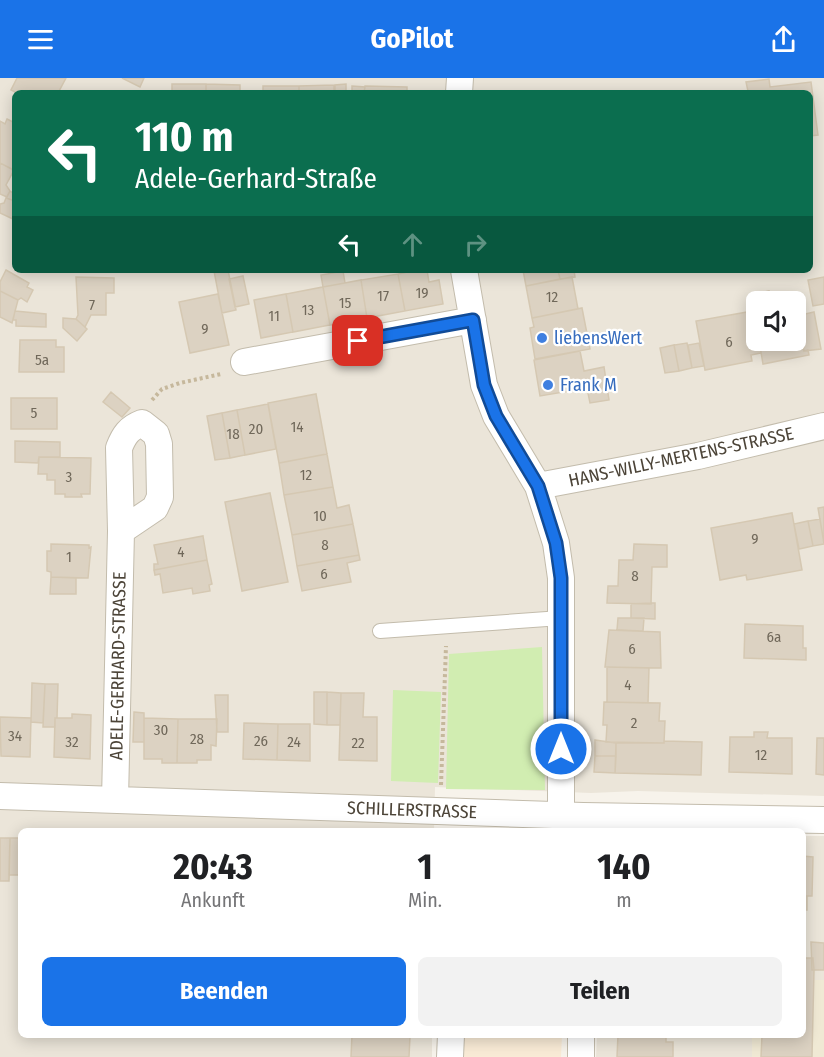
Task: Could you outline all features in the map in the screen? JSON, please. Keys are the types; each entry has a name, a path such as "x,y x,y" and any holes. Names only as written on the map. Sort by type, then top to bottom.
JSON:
{"street":[{"path":"465,273 484,385 496,416 538,486 556,543 561,578 561,618 576,821"},
{"path":"244,362 473,320"},
{"path":"121,531 155,508 160,497 159,444 156,434 142,423"},
{"name":"ADELE-GERHARD-STRASSE","path":"115,800 121,531 120,448 123,437 129,430 142,423"},
{"name":"HANS-WILLY-MERTENS-STRASSE","path":"538,486 698,456 824,426"},
{"name":"SCHILLERSTRASSE","path":"0,796 576,821 824,820"},
{"path":"450,1057 451,1038"},
{"path":"581,1038 581,1057"}],"lane":[{"path":"380,631 561,618"}],"path":[{"path":"142,423 150,402 162,389 227,373 244,362"},
{"path":"446,626 451,817"}],"shaded area":[{"path":"0,78 824,78 824,796 638,791 591,793 435,787 434,828 18,828 18,1038 432,1038 432,1057 0,1057"},
{"path":"806,836 824,836 824,1057 596,1057 597,1038 806,1038"},
{"path":"806,958 813,958 814,980 824,980 824,1057 752,1057 752,1038 806,1038"},
{"path":"460,1038 562,1038 561,1057 459,1057"}],"green space":[{"path":"542,647 545,790 446,789 449,654"},
{"path":"393,690 441,692 438,783 391,781"}],"building":[{"path":"17,78 66,78 60,90 11,90"},
{"path":"122,78 144,78 140,87"},
{"path":"769,79 770,87 811,82 812,90 748,90 746,82"},
{"path":"172,84 206,84 206,90 172,90"},
{"path":"206,84 240,85 240,90 206,90"},
{"path":"346,84 346,90 335,90 335,85"},
{"path":"334,85 334,90 299,90 299,86"},
{"path":"263,86 299,86 299,90 263,90"},
{"path":"352,86 365,87 364,90 352,90"},
{"path":"365,86 407,87 407,90 364,90"},
{"path":"813,97 818,135 813,136"},
{"path":"7,119 12,122 12,169 0,163 0,121 5,124"},
{"path":"0,163 12,169 12,174 6,185 10,191 7,197 0,194"},
{"path":"10,191 12,192 12,200 6,198"},
{"path":"6,198 12,200 12,219 0,213 0,204 4,203"},
{"path":"6,270 29,283 27,287 33,290 27,302 0,291 0,282"},
{"path":"214,273 229,273 236,310 222,313"},
{"path":"343,273 345,283 323,287 321,275"},
{"path":"428,273 429,282 439,280 443,304 405,311 398,274"},
{"path":"524,273 559,273 560,279 526,286"},
{"path":"559,273 574,273 575,277 560,279"},
{"path":"398,274 405,311 367,318 361,280"},
{"path":"243,276 249,304 235,307 229,279"},
{"path":"76,277 114,278 114,293 106,293 106,315 91,315 85,327 76,319 78,315"},
{"path":"572,277 578,309 532,318 526,286"},
{"path":"824,277 824,304 813,306 808,280"},
{"path":"361,280 367,318 330,325 323,287"},
{"path":"323,287 330,325 293,332 286,294"},
{"path":"0,291 18,300 12,323 0,317"},
{"path":"218,294 229,345 190,353 179,302"},
{"path":"286,294 293,332 261,338 254,300"},
{"path":"582,308 590,349 535,359 530,328 534,327 532,318"},
{"path":"15,311 46,314 46,327 16,326 16,320 13,320"},
{"path":"746,312 746,351 761,351 761,353 751,355 752,361 705,370 696,321"},
{"path":"814,312 821,349 806,351 806,314"},
{"path":"63,318 76,319 87,329 77,341 63,328"},
{"path":"20,340 56,340 56,347 64,347 64,372 19,372"},
{"path":"687,343 692,368 679,371 674,345"},
{"path":"699,343 704,366 692,368 688,345"},
{"path":"674,345 679,371 665,373 660,348"},
{"path":"808,350 809,355 763,364 761,351"},
{"path":"580,351 584,371 604,367 609,400 590,403 587,388 540,396 534,360"},
{"path":"111,392 130,408 122,417 103,402"},
{"path":"316,394 327,454 279,463 268,403"},
{"path":"11,398 57,398 57,429 11,429"},
{"path":"268,404 276,449 245,455 237,410"},
{"path":"237,410 245,455 230,458 222,413"},
{"path":"222,413 230,458 215,460 207,416"},
{"path":"15,441 60,442 60,457 39,457 38,463 15,462"},
{"path":"327,454 333,487 284,495 279,463"},
{"path":"39,457 91,458 90,494 81,494 82,497 65,497 65,494 55,494 55,480 47,480 47,474 38,474"},
{"path":"333,487 337,508 349,505 353,524 292,535 284,495"},
{"path":"270,493 288,582 242,591 225,502"},
{"path":"824,507 824,543 818,508"},
{"path":"792,513 802,570 747,580 746,575 720,580 711,528"},
{"path":"820,519 824,544 813,546 808,521"},
{"path":"808,521 813,546 799,549 794,524"},
{"path":"353,524 359,555 297,566 292,535"},
{"path":"203,536 207,560 154,570 154,564 158,564 154,545"},
{"path":"51,544 89,545 89,548 91,547 88,578 51,577 51,572 47,571 47,551 51,551"},
{"path":"634,544 667,545 667,567 652,567 651,604 607,603 608,586 618,586 619,560 633,560"},
{"path":"359,555 360,560 347,563 351,582 302,591 297,566"},
{"path":"207,560 212,584 209,585 210,591 193,594 192,588 163,593 160,574 155,575 154,570"},
{"path":"51,577 76,578 76,594 50,594"},
{"path":"655,603 655,619 631,618 631,604"},
{"path":"618,618 644,618 643,631 617,630"},
{"path":"745,624 803,626 803,648 806,648 806,660 744,658"},
{"path":"609,630 660,632 661,668 605,667"},
{"path":"607,667 649,668 648,703 607,702"},
{"path":"32,683 45,684 43,723 31,722"},
{"path":"45,684 58,684 55,727 43,727"},
{"path":"314,692 327,692 327,725 314,724"},
{"path":"327,692 341,693 340,725 327,725"},
{"path":"341,693 364,693 363,717 377,717 377,761 339,760"},
{"path":"215,695 228,695 228,732 217,732"},
{"path":"604,702 660,703 659,721 665,721 664,743 606,742 607,725 603,725"},
{"path":"134,712 144,713 144,742 133,742"},
{"path":"72,714 91,715 90,759 54,757 55,718 72,718"},
{"path":"0,717 31,718 30,757 1,756"},
{"path":"144,718 178,719 177,763 162,763 162,759 144,759"},
{"path":"178,719 217,719 216,746 211,745 211,760 177,763"},
{"path":"244,723 278,724 277,760 243,759"},
{"path":"278,724 310,724 310,761 277,760"},
{"path":"754,732 768,732 767,738 792,738 792,774 729,772 730,737 754,737"},
{"path":"817,738 824,738 824,775 816,774"},
{"path":"595,740 616,743 616,756 595,756"},
{"path":"664,741 702,742 701,775 615,773 616,743 664,743"},
{"path":"595,756 616,756 615,773 594,772"},
{"path":"0,838 10,838 9,881 0,881"},
{"path":"10,838 18,838 18,875 9,875"},
{"path":"806,856 813,857 812,896 806,896"},
{"path":"811,942 824,943 824,970 812,970"},
{"path":"806,958 813,958 812,1057 761,1057 762,1038 806,1038"},
{"path":"352,1038 410,1038 409,1057 351,1057"},
{"path":"618,1038 666,1038 666,1042 673,1042 673,1057 617,1057"}],"place":[{"name":"liebensWert","path":"542,338"},
{"name":"Frank M","path":"548,385"}],"route":[{"path":"358,341 473,320 484,385 496,416 538,486 556,543 561,578 561,749"}]}
